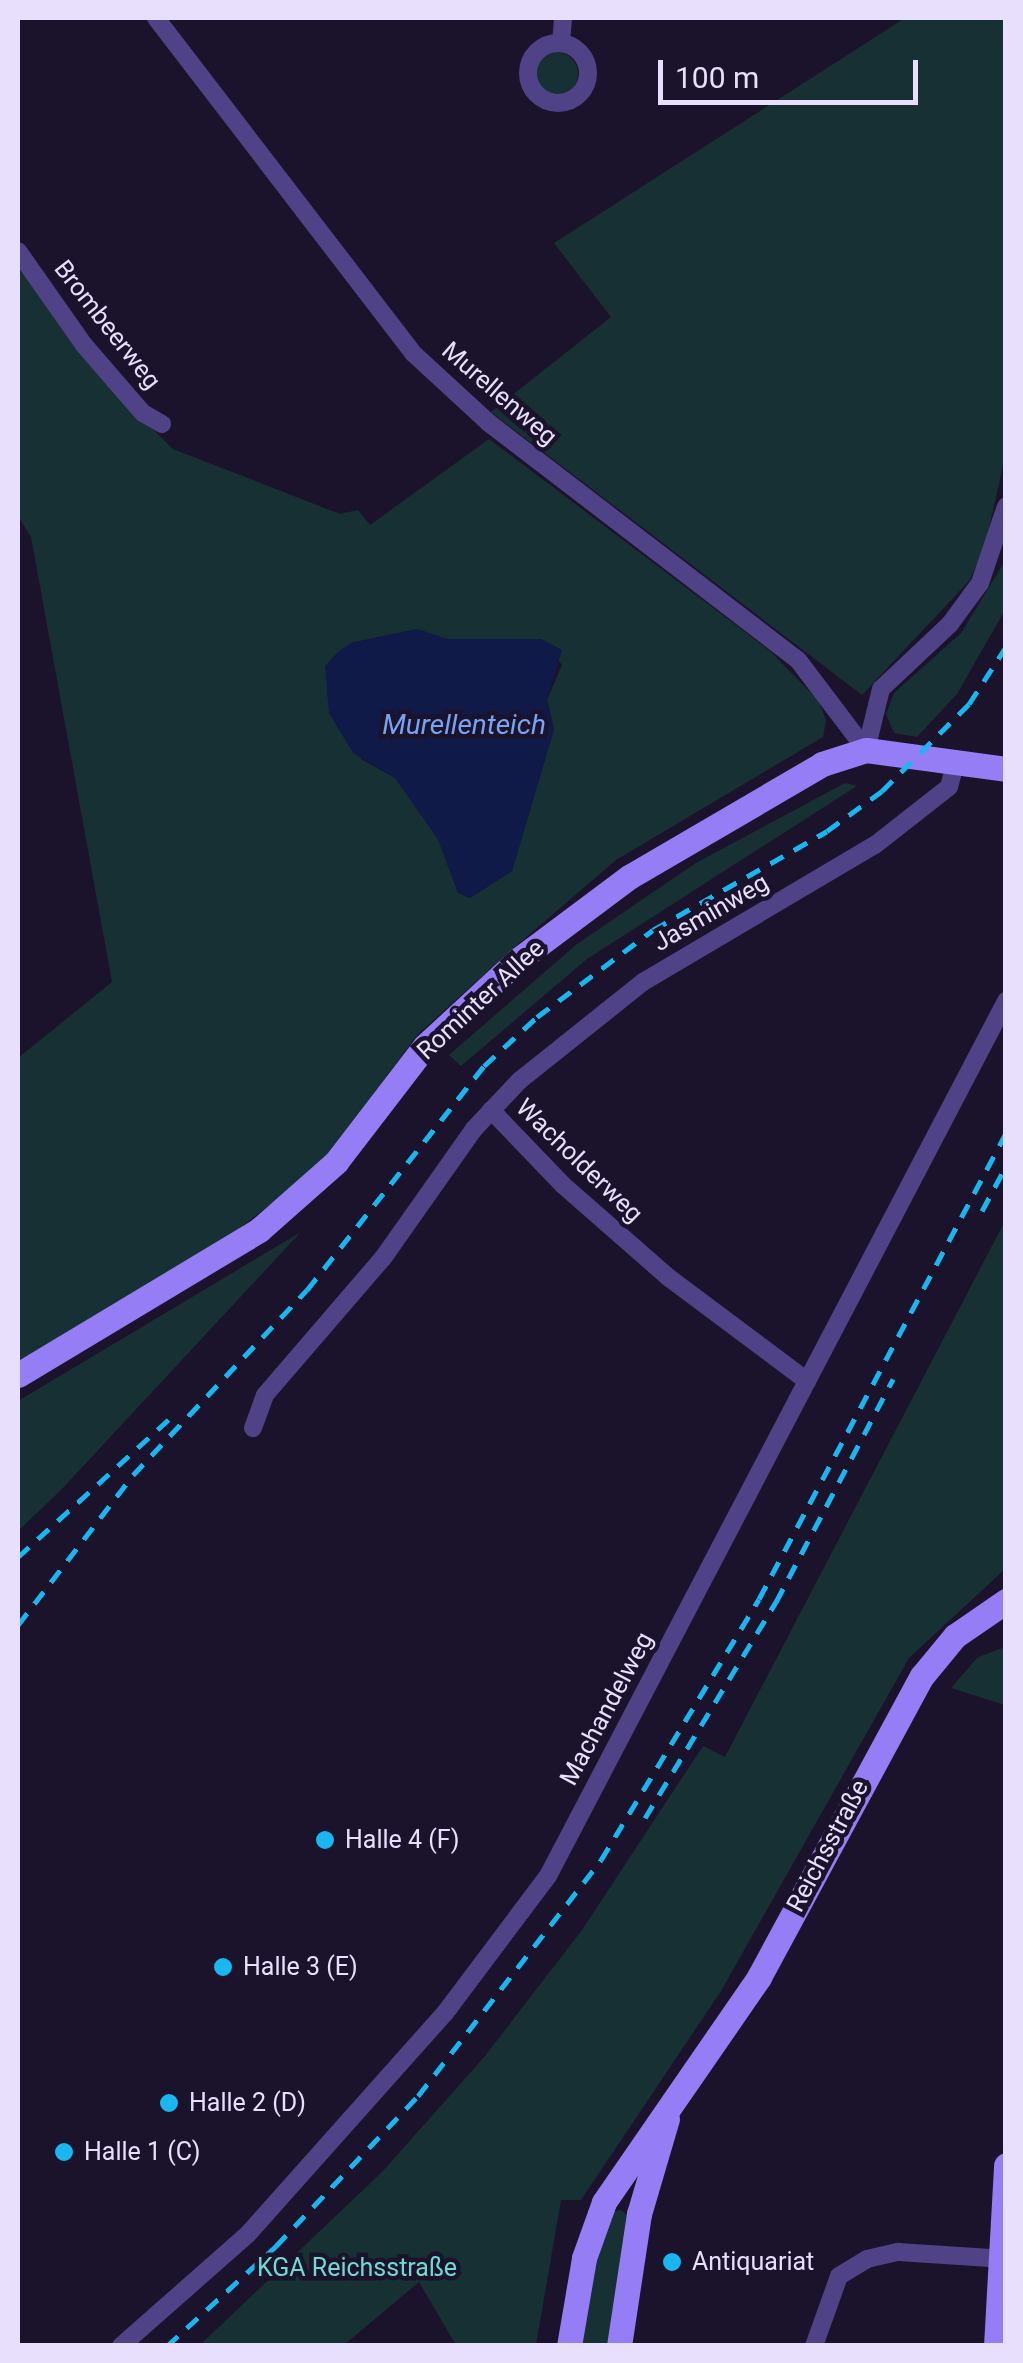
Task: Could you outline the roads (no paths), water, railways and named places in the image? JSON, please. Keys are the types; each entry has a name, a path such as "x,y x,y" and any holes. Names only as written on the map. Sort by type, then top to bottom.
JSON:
{"main road":[{"name":"Rominter Allee","path":"18,1375 260,1230 336,1162 425,1046 518,960 629,877 822,764 866,750 1006,769"},
{"name":"Reichsstraße","path":"570,2346 584,2258 604,2202 758,1976 922,1676 955,1636 1006,1601"},
{"name":"Reichsstraße","path":"619,2346 639,2214 670,2110"},
{"path":"996,2346 1006,2165"}],"street":[{"name":"Murellenweg","path":"156,18 414,354 488,423 798,660 866,750"},
{"path":"561,42 563,18"},
{"name":"Brombeerweg","path":"18,251 96,359 142,413 162,424"},
{"path":"866,750 881,690 950,624 980,582 1006,506"},
{"name":"Jasminweg","path":"491,1110 558,1046 643,982 875,845 948,788 955,765"},
{"name":"Machandelweg","path":"121,2346 248,2234 445,2013 548,1876 1006,1001"},
{"name":"Wacholderweg","path":"252,1428 266,1395 383,1258 491,1110 562,1185 668,1277 807,1381"},
{"path":"814,2346 839,2276 867,2258 898,2252 1003,2259"}],"water":[{"name":"Murellenteich","path":"417,629 447,639 541,639 562,650 547,700 554,729 512,871 470,898 458,893 438,839 395,778 353,753 329,713 325,666 338,652 351,643"}],"railway":[{"path":"18,1625 133,1475 307,1290 484,1066 537,1017 653,930 827,831 882,791 969,704 1006,647"},
{"path":"167,2346 276,2246 418,2096 601,1860 759,1599 1006,1133"},
{"path":"982,1211 1006,1166"},
{"path":"645,1818 776,1602 893,1379"},
{"path":"18,1557 169,1419"}],"place":[{"name":"Halle 4 (F)","path":"325,1840"},
{"name":"Halle 3 (E)","path":"223,1967"},
{"name":"Halle 2 (D)","path":"169,2103"},
{"name":"Halle 1 (C)","path":"64,2152"},
{"name":"Antiquariat","path":"672,2262"}],"park label":[{"name":"KGA Reichsstraße","path":"357,2268"}]}
